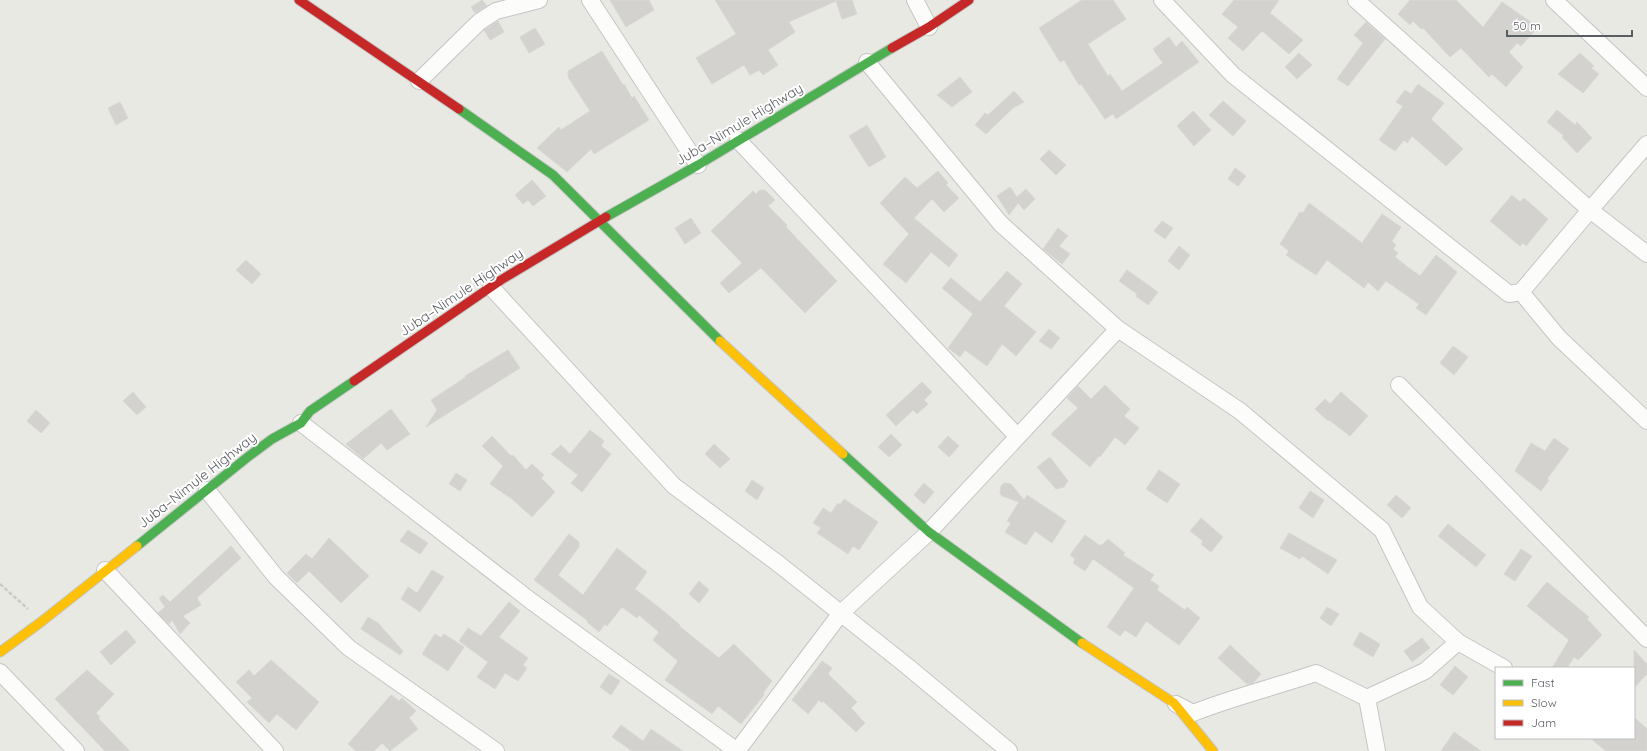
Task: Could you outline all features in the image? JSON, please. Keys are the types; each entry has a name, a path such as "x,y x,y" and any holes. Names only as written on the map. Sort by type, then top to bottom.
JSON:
{"street":[{"path":"299,0 538,162 577,198 732,353 929,532 1079,640 1174,703 1193,713 1217,703 1279,686 1316,673 1367,698"},
{"path":"419,81 479,22 496,11 539,0"},
{"path":"590,0 698,165"},
{"path":"915,0 929,27"},
{"name":"Juba–Nimule Highway","path":"0,652 41,622 272,439 301,423 310,411 491,287 599,221 698,165 867,62 929,27 969,0"},
{"path":"1162,0 1233,75 1509,294 1521,292 1647,144"},
{"path":"1356,0 1590,210 1647,254"},
{"path":"1554,0 1647,88"},
{"path":"867,62 1001,224 1118,329 1240,411 1382,530 1420,607 1458,642 1502,667"},
{"path":"738,140 1017,436"},
{"path":"491,287 674,486 780,565 841,613 1009,751"},
{"path":"1521,292 1559,338 1647,421"},
{"path":"301,423 531,601 737,751 841,613 929,532 1118,329"},
{"path":"1399,385 1647,639"},
{"path":"207,490 276,577 349,648 496,751"},
{"path":"105,570 275,751"},
{"path":"1367,698 1425,671 1458,642"},
{"path":"0,672 76,751"},
{"path":"1367,698 1377,751"},
{"path":"1174,703 1213,751"}],"path":[{"path":"0,584 41,622"}],"building":[{"path":"482,0 487,6 475,13 471,7"},
{"path":"610,0 649,0 654,10 626,27"},
{"path":"715,0 852,0 857,14 842,19 836,1 789,22 795,32 768,50 778,65 763,75 759,70 750,75 744,65 712,84 696,58 736,34"},
{"path":"1082,0 1113,0 1126,19 1088,44 1108,76 1110,74 1122,91 1163,63 1153,49 1169,37 1176,47 1182,41 1199,62 1116,119 1113,114 1105,119 1081,84 1079,85 1064,60 1060,62 1039,28"},
{"path":"1234,0 1279,0 1270,13 1303,40 1289,54 1262,31 1243,51 1228,38 1238,27 1222,14"},
{"path":"1410,0 1456,0 1483,27 1502,2 1538,27 1521,46 1517,43 1509,52 1523,67 1506,87 1492,74 1489,77 1461,48 1450,57 1423,28 1421,29 1413,21 1410,25 1398,14"},
{"path":"498,21 504,32 490,40 484,30"},
{"path":"1366,22 1385,39 1348,86 1337,79 1363,43 1354,35"},
{"path":"535,28 545,44 529,53 520,37"},
{"path":"602,51 623,85 624,84 632,98 634,96 649,120 594,154 591,149 567,172 537,148 559,127 561,130 590,111 568,77 568,71"},
{"path":"1299,53 1312,65 1297,79 1285,67"},
{"path":"1580,53 1594,66 1591,68 1599,74 1583,93 1558,74"},
{"path":"960,77 972,92 952,107 937,95"},
{"path":"1418,84 1444,103 1431,119 1463,149 1446,166 1412,136 1407,143 1404,140 1395,151 1379,140 1403,106 1396,102 1405,90 1411,94"},
{"path":"1014,91 1024,102 1013,108 986,134 975,125 985,113 988,115"},
{"path":"1223,101 1246,121 1233,136 1209,115"},
{"path":"120,102 128,118 116,125 108,108"},
{"path":"1557,110 1575,125 1577,122 1592,138 1577,153 1562,137 1564,136 1547,122"},
{"path":"1193,111 1211,130 1194,146 1177,126"},
{"path":"867,125 886,157 869,167 849,136"},
{"path":"1049,150 1066,165 1056,175 1040,159"},
{"path":"1235,168 1246,176 1238,186 1228,179"},
{"path":"938,171 948,183 946,185 959,198 944,212 932,199 914,218 958,255 949,267 931,252 906,283 883,264 909,234 880,203 905,177 917,188"},
{"path":"532,180 546,196 533,206 528,200 523,204 515,195"},
{"path":"1010,187 1017,197 1026,189 1035,199 1024,210 1018,203 1009,215 997,196"},
{"path":"760,190 765,190 775,200 768,206 837,281 805,313 761,268 729,293 720,283 742,263 711,231 753,191 756,194"},
{"path":"1512,195 1520,202 1524,198 1548,219 1526,246 1523,243 1520,246 1490,221"},
{"path":"1309,203 1362,243 1382,214 1401,227 1392,241 1396,245 1393,249 1398,253 1395,257 1409,268 1420,276 1436,255 1457,272 1426,315 1416,308 1419,304 1386,281 1378,291 1368,282 1364,288 1327,260 1316,275 1286,255 1289,251 1280,244 1300,212 1303,213"},
{"path":"691,218 701,233 685,244 675,228"},
{"path":"1162,221 1173,228 1165,239 1154,231"},
{"path":"1058,228 1068,236 1059,246 1070,254 1062,264 1043,249"},
{"path":"1179,246 1190,255 1179,270 1168,261"},
{"path":"246,260 261,274 252,284 236,270"},
{"path":"1127,270 1158,292 1148,305 1136,296 1137,294 1119,281"},
{"path":"1007,271 1022,284 1004,306 1036,332 1016,356 1002,344 987,366 965,350 960,357 948,348 973,314 942,288 951,278 980,302"},
{"path":"1049,329 1060,338 1051,349 1039,341"},
{"path":"1453,346 1468,357 1454,375 1440,363"},
{"path":"508,350 520,368 426,427 437,410 431,400 466,377 465,376"},
{"path":"922,382 932,392 924,400 928,404 917,414 913,410 896,426 886,415"},
{"path":"1105,385 1130,409 1124,416 1139,428 1125,445 1115,437 1100,457 1099,456 1090,467 1051,434 1078,408 1067,398 1078,386 1091,399"},
{"path":"133,392 146,407 137,415 123,401"},
{"path":"1341,392 1368,416 1350,436 1329,420 1328,421 1315,409 1325,399 1330,404"},
{"path":"391,409 410,434 387,450 381,443 363,459 346,444"},
{"path":"36,410 50,423 41,433 27,421"},
{"path":"590,430 604,441 601,446 611,454 582,492 571,483 578,475 551,454 561,445 570,454"},
{"path":"891,434 902,445 889,457 878,447"},
{"path":"492,436 511,456 513,455 526,470 532,464 544,475 541,478 555,492 532,517 512,499 490,484 503,466 482,446"},
{"path":"948,436 959,446 949,457 938,447"},
{"path":"1554,438 1569,449 1547,479 1549,480 1541,491 1515,471 1531,443 1545,451"},
{"path":"714,444 730,459 720,468 705,454"},
{"path":"1050,457 1068,481 1064,487 1056,489 1037,467"},
{"path":"1159,470 1180,484 1167,503 1146,489"},
{"path":"456,473 467,480 460,491 449,484"},
{"path":"752,480 764,488 757,500 745,491"},
{"path":"924,483 934,492 924,504 914,495"},
{"path":"1004,483 1011,484 1024,500 1027,495 1066,521 1052,543 1035,531 1026,545 1005,532 1011,523 1007,521 1019,502 1002,496 1000,493 1001,486"},
{"path":"1310,491 1324,500 1313,518 1299,508"},
{"path":"1396,495 1411,508 1402,518 1387,505"},
{"path":"844,499 878,522 859,550 853,546 848,554 817,533 821,528 813,523 823,508 831,513 838,503 840,505"},
{"path":"1201,518 1223,537 1211,552 1201,544 1203,541 1190,531"},
{"path":"1448,524 1486,555 1476,567 1438,536"},
{"path":"408,530 428,543 420,554 400,541"},
{"path":"1289,533 1337,560 1328,574 1302,556 1300,559 1280,548"},
{"path":"569,534 579,542 579,547 558,575 583,595 617,548 647,572 635,589 719,658 734,644 772,681 763,693 764,695 741,724 718,706 712,714 665,680 678,661 653,640 659,632 639,615 637,618 622,607 607,626 605,624 599,632 587,622 588,621 534,580"},
{"path":"1085,535 1099,545 1102,545 1108,539 1125,553 1123,555 1154,575 1150,580 1159,586 1157,590 1185,610 1187,607 1200,618 1179,645 1146,621 1136,637 1125,630 1120,636 1107,627 1134,588 1093,559 1085,571 1073,563 1075,559 1070,555"},
{"path":"329,538 369,576 341,603 309,571 297,583 287,573 306,554 312,559"},
{"path":"231,546 241,558 197,598 201,605 183,616 190,623 180,634 172,620 169,624 158,613 165,607 159,598 163,595 170,602"},
{"path":"1521,549 1532,556 1515,581 1504,574"},
{"path":"432,570 444,577 420,612 401,599 408,587 417,593"},
{"path":"699,581 709,590 699,603 689,594"},
{"path":"1547,582 1589,617 1587,619 1602,635 1578,660 1574,657 1568,667 1553,667 1569,640 1527,606"},
{"path":"509,602 520,611 499,637 528,658 523,665 527,668 518,681 505,673 495,689 477,677 488,662 459,641 468,628 481,636"},
{"path":"1327,607 1339,614 1331,626 1320,618"},
{"path":"368,617 378,623 403,651 400,655 361,629"},
{"path":"126,630 136,642 111,665 100,652"},
{"path":"1360,632 1380,644 1373,657 1353,645"},
{"path":"435,634 441,638 444,634 464,647 448,671 422,654"},
{"path":"1422,638 1430,648 1412,662 1404,651"},
{"path":"1230,645 1261,674 1253,683 1247,684 1218,658"},
{"path":"1634,650 1647,664 1647,674 1635,687 1635,667"},
{"path":"271,660 319,702 296,730 277,714 269,723 247,702 252,698 236,682 249,670 254,676"},
{"path":"822,661 832,668 828,674 857,702 851,708 865,723 856,732 823,701 822,703 819,700 808,714 792,700"},
{"path":"1455,666 1468,677 1453,695 1440,685"},
{"path":"87,670 114,694 96,713 100,717 98,718 130,751 105,751 55,699"},
{"path":"609,674 620,681 611,695 600,687"},
{"path":"391,695 399,701 402,698 416,711 409,718 418,729 390,751 382,743 374,751 356,751 348,744"},
{"path":"1635,718 1647,729 1647,751 1606,751 1591,739 1635,739"},
{"path":"621,725 643,741 651,729 683,751 632,751 612,737"},
{"path":"1454,732 1481,751 1441,751"}],"traffic: fast":[{"path":"606,217 698,165 892,48"},
{"path":"459,109 553,175 720,341"},
{"path":"137,546 249,456 272,439 301,423 310,411 354,381"},
{"path":"843,454 929,532 1082,643"}],"traffic: slow":[{"path":"720,341 843,454"},
{"path":"0,652 41,622 137,546"},
{"path":"1082,643 1174,703 1213,751"}],"traffic: jam":[{"path":"299,0 459,109"},
{"path":"892,48 929,27 969,0"},
{"path":"354,381 501,280 606,217"}]}
